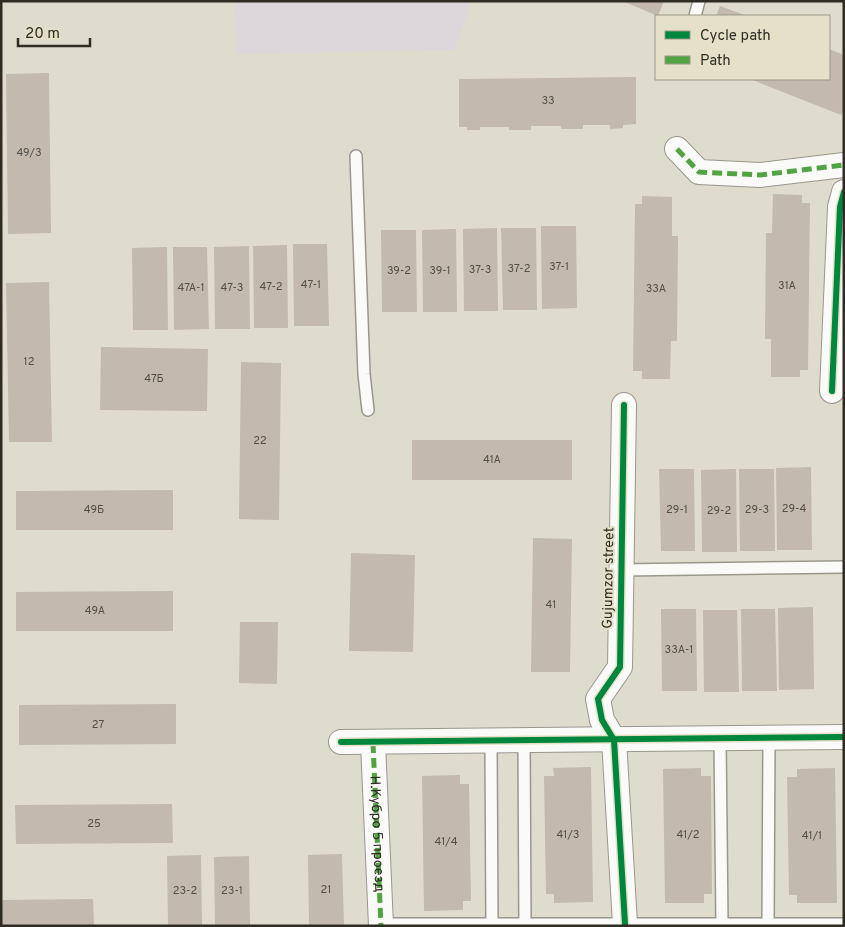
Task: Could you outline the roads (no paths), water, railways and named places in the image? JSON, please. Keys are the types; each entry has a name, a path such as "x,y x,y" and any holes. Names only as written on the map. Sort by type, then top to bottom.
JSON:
{"street":[{"path":"677,149 699,172 760,175 844,165"},
{"path":"832,392 840,207 844,192"},
{"name":"Gujumzor street","path":"624,405 620,667 598,699 602,720 614,740 626,924"},
{"path":"341,742 844,737"},
{"name":"Н.Кубро 5 проезд","path":"373,743 381,925"}],"lane":[{"path":"695,15 699,1"},
{"path":"356,156 364,374 368,410"},
{"path":"621,570 844,567"},
{"path":"768,924 769,738"},
{"path":"720,739 722,924"},
{"path":"524,741 525,924"},
{"path":"491,742 492,925"},
{"path":"381,925 844,924"}]}
